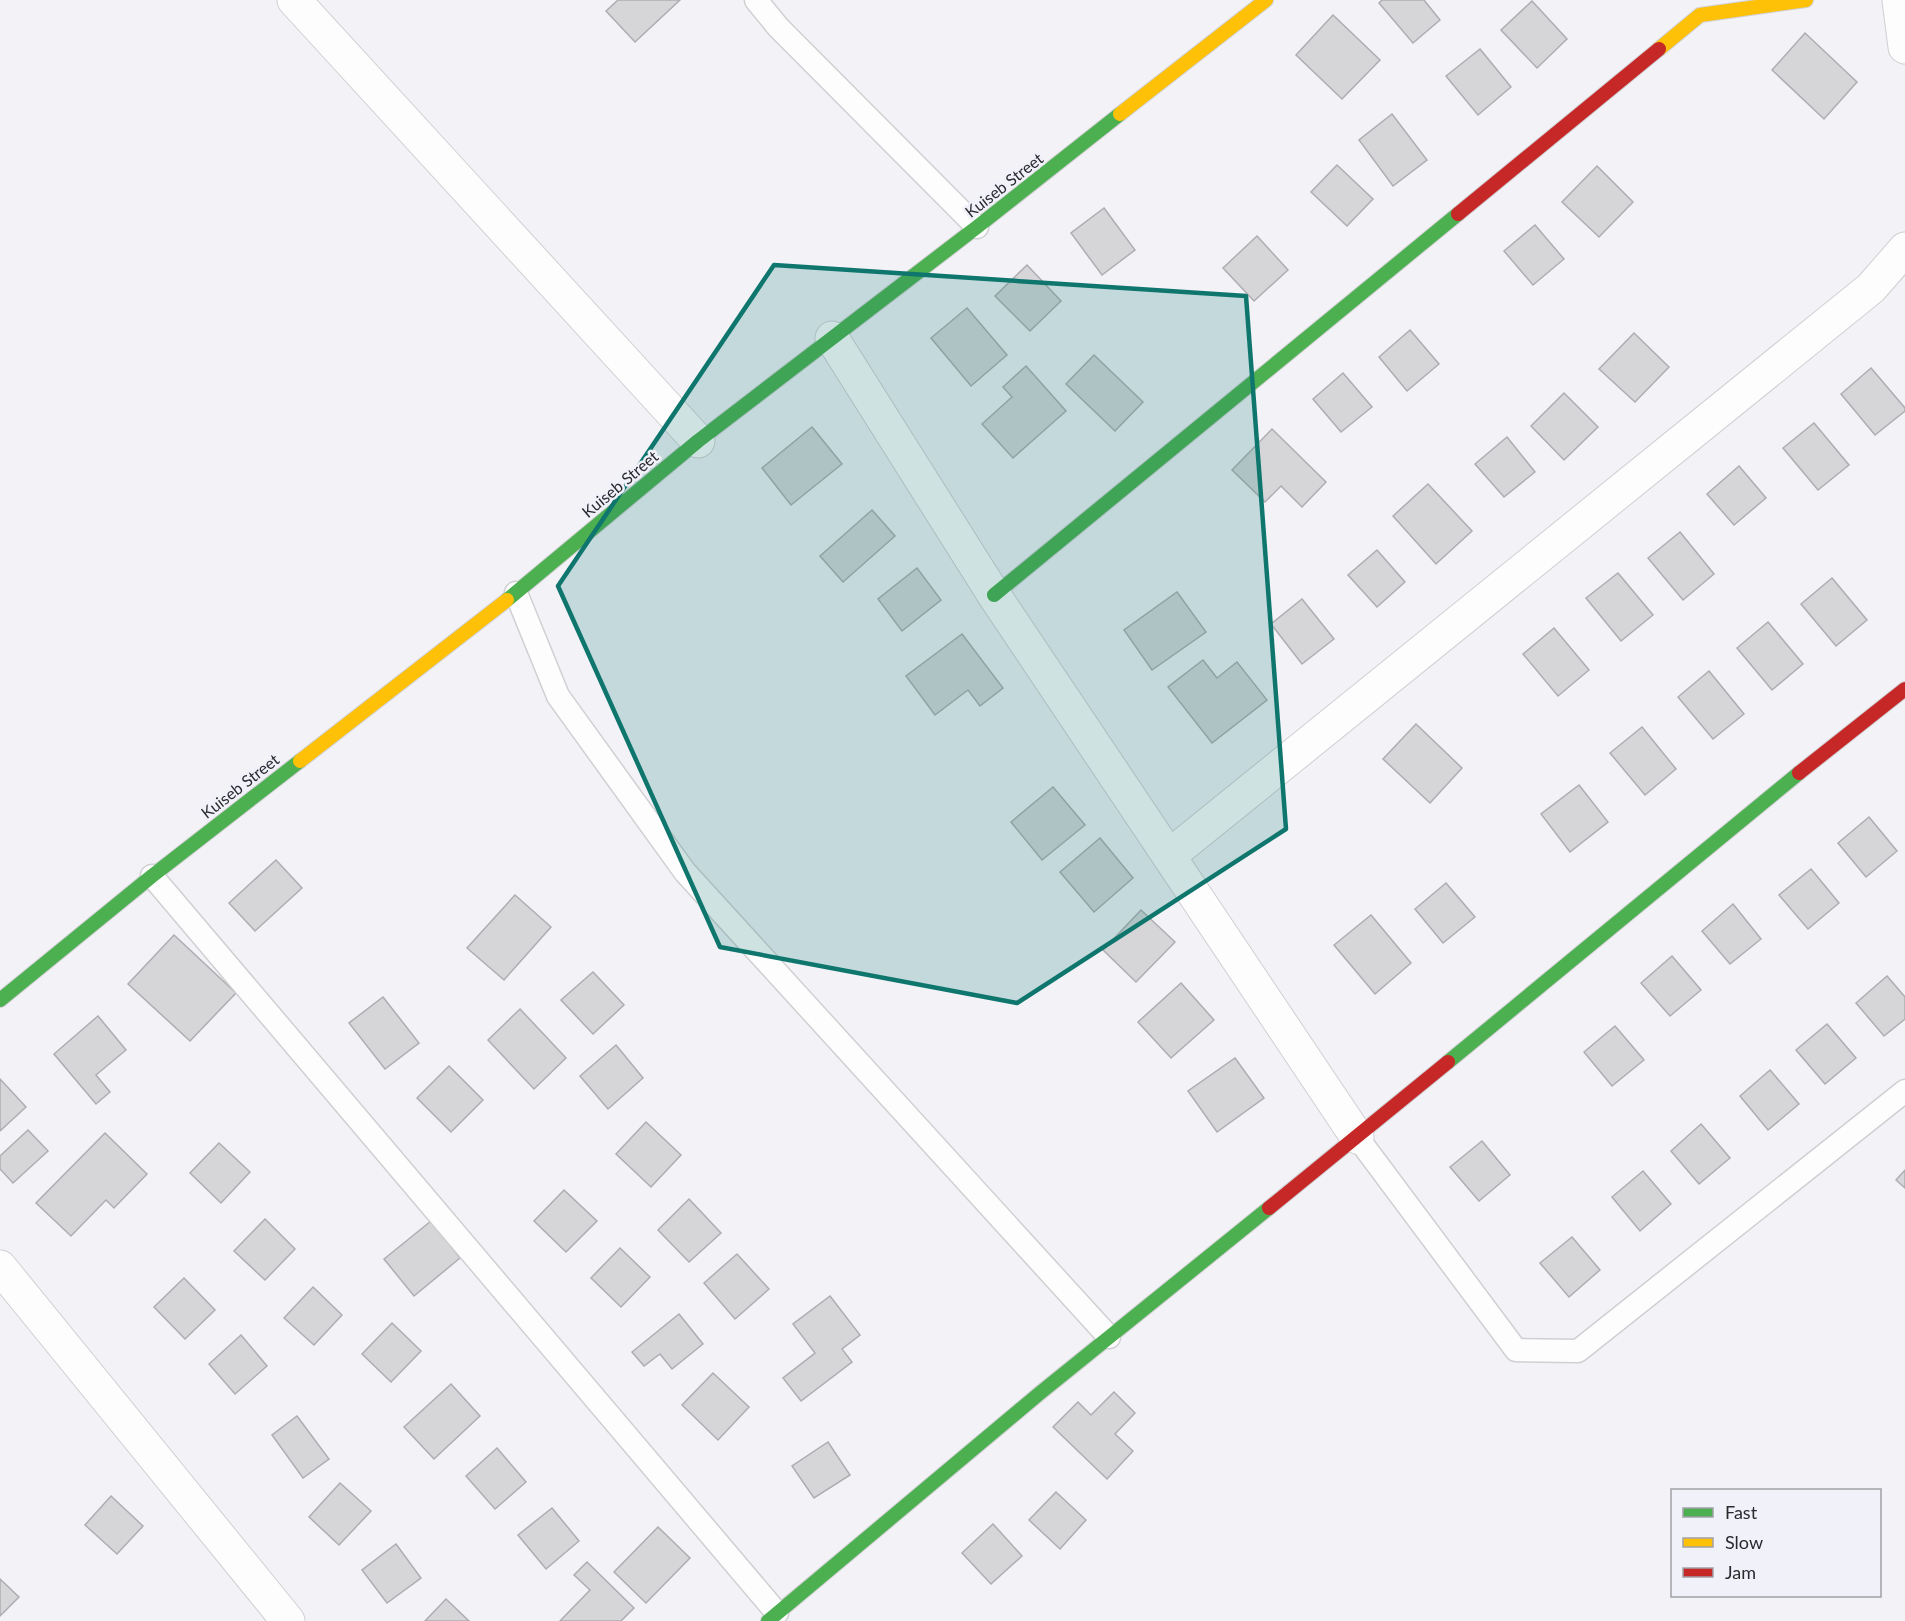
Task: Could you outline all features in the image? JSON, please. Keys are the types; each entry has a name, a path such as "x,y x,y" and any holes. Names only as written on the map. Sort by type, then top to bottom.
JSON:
{"street":[{"path":"294,0 698,441"},
{"name":"Kuiseb Street","path":"0,1000 152,876 516,592 698,441 978,226 1266,0"},
{"path":"994,595 1700,15 1806,0"},
{"path":"1899,0 1905,47"},
{"path":"1169,856 1871,288 1905,249"},
{"path":"832,338 994,595 1357,1137"},
{"path":"772,1617 1109,1337 1357,1137 1840,739 1905,689"},
{"path":"0,1267 288,1621"}],"lane":[{"path":"756,0 778,27 978,226"},
{"path":"516,592 558,696 685,872 1109,1337"},
{"path":"152,876 772,1617"},
{"path":"1357,1137 1516,1350 1578,1351 1905,1091"}],"highlighted area":[{"path":"774,265 1246,296 1286,829 1017,1003 720,947 558,586"}],"building":[{"path":"618,0 680,0 635,42 606,11"},
{"path":"1382,0 1424,0 1440,20 1413,43 1379,3"},
{"path":"1532,1 1567,39 1537,68 1501,30"},
{"path":"1333,15 1380,60 1342,99 1296,55"},
{"path":"1805,33 1857,82 1824,119 1772,70"},
{"path":"1480,49 1511,87 1478,115 1446,76"},
{"path":"1392,114 1427,160 1393,186 1359,140"},
{"path":"1337,165 1373,199 1347,226 1311,192"},
{"path":"1597,166 1633,202 1599,237 1562,202"},
{"path":"1104,208 1135,250 1102,275 1071,233"},
{"path":"1535,225 1564,259 1533,285 1504,251"},
{"path":"1257,236 1288,270 1254,301 1223,268"},
{"path":"1027,265 1061,301 1030,331 995,296"},
{"path":"967,308 1007,355 971,386 931,338"},
{"path":"1410,330 1439,364 1407,391 1379,357"},
{"path":"1634,333 1669,367 1635,402 1599,369"},
{"path":"1094,355 1143,402 1115,431 1066,384"},
{"path":"1026,366 1066,411 1013,458 982,424 1012,397 1003,387"},
{"path":"1871,368 1905,408 1905,411 1875,435 1841,394"},
{"path":"1343,373 1372,407 1341,432 1313,399"},
{"path":"1564,393 1598,427 1564,460 1531,426"},
{"path":"1814,423 1849,465 1818,490 1783,448"},
{"path":"812,427 842,464 791,505 762,468"},
{"path":"1272,429 1326,482 1302,507 1281,486 1265,502 1232,470"},
{"path":"1507,437 1535,472 1504,497 1475,464"},
{"path":"1739,466 1766,498 1734,525 1707,494"},
{"path":"1428,484 1472,531 1436,564 1393,516"},
{"path":"872,510 895,536 843,582 820,556"},
{"path":"1680,532 1714,574 1683,600 1648,558"},
{"path":"1377,550 1405,582 1377,607 1348,575"},
{"path":"917,568 941,600 902,631 878,599"},
{"path":"1618,573 1653,615 1621,641 1586,598"},
{"path":"1832,578 1867,620 1836,646 1801,604"},
{"path":"1177,592 1206,632 1152,670 1124,630"},
{"path":"1302,599 1334,639 1302,664 1271,624"},
{"path":"1768,622 1803,664 1772,690 1737,648"},
{"path":"1554,628 1589,670 1558,696 1523,654"},
{"path":"962,634 1003,688 980,706 968,690 935,715 906,676"},
{"path":"1203,660 1217,678 1237,662 1267,700 1212,743 1168,687"},
{"path":"1709,671 1744,714 1713,739 1678,697"},
{"path":"1416,724 1462,768 1430,803 1383,759"},
{"path":"1642,727 1676,769 1645,795 1610,753"},
{"path":"1579,785 1608,822 1570,852 1541,814"},
{"path":"1053,787 1085,825 1042,860 1011,822"},
{"path":"1869,817 1897,851 1866,877 1838,843"},
{"path":"1100,838 1133,878 1094,912 1060,872"},
{"path":"276,860 302,888 255,931 229,903"},
{"path":"1811,869 1839,903 1808,929 1779,895"},
{"path":"1446,883 1475,917 1443,943 1415,909"},
{"path":"515,895 551,927 504,980 467,948"},
{"path":"1733,904 1761,939 1730,964 1702,931"},
{"path":"1141,910 1175,942 1136,982 1103,950"},
{"path":"1371,915 1411,963 1375,994 1334,945"},
{"path":"174,935 236,993 190,1041 128,984"},
{"path":"1672,956 1701,990 1670,1016 1641,983"},
{"path":"593,972 624,1005 593,1034 561,1000"},
{"path":"1887,976 1905,997 1905,1019 1884,1036 1856,1003"},
{"path":"1181,983 1214,1020 1171,1058 1138,1022"},
{"path":"383,997 419,1043 385,1069 349,1023"},
{"path":"520,1009 566,1058 534,1089 488,1040"},
{"path":"98,1016 126,1050 96,1075 110,1092 96,1104 54,1054"},
{"path":"1827,1024 1856,1058 1825,1084 1796,1050"},
{"path":"1615,1026 1644,1060 1612,1086 1584,1052"},
{"path":"616,1045 643,1078 608,1109 580,1076"},
{"path":"1235,1058 1264,1098 1217,1132 1188,1091"},
{"path":"449,1066 483,1100 451,1132 417,1098"},
{"path":"1770,1070 1799,1104 1768,1130 1740,1096"},
{"path":"0,1079 26,1107 0,1131"},
{"path":"646,1122 681,1155 651,1187 616,1154"},
{"path":"1701,1124 1730,1158 1699,1184 1671,1151"},
{"path":"28,1130 48,1151 13,1183 0,1169 0,1156"},
{"path":"105,1133 147,1174 114,1208 106,1200 71,1236 36,1203"},
{"path":"1482,1141 1510,1175 1479,1201 1450,1167"},
{"path":"219,1143 250,1172 221,1203 190,1173"},
{"path":"1905,1170 1905,1188 1896,1180"},
{"path":"1643,1171 1671,1204 1640,1231 1612,1197"},
{"path":"564,1190 597,1221 566,1252 534,1221"},
{"path":"689,1199 721,1233 689,1262 658,1230"},
{"path":"265,1219 295,1249 265,1280 234,1251"},
{"path":"431,1221 460,1258 414,1296 384,1259"},
{"path":"1572,1237 1600,1270 1569,1297 1540,1263"},
{"path":"620,1248 650,1277 621,1307 591,1278"},
{"path":"737,1254 769,1289 735,1319 704,1283"},
{"path":"184,1278 215,1310 185,1339 154,1307"},
{"path":"313,1287 342,1315 314,1345 284,1318"},
{"path":"830,1296 860,1335 842,1349 852,1362 801,1401 783,1378 815,1353 793,1324"},
{"path":"679,1314 703,1344 672,1369 660,1354 644,1366 632,1352"},
{"path":"392,1323 421,1351 391,1382 362,1354"},
{"path":"241,1335 267,1366 235,1394 209,1364"},
{"path":"713,1373 749,1407 718,1440 682,1405"},
{"path":"451,1384 480,1416 434,1459 404,1427"},
{"path":"1114,1392 1135,1413 1115,1434 1133,1451 1107,1479 1053,1427 1078,1402 1091,1415"},
{"path":"297,1416 329,1459 303,1478 272,1435"},
{"path":"828,1442 850,1475 814,1498 792,1466"},
{"path":"497,1448 526,1482 495,1509 466,1476"},
{"path":"340,1483 371,1511 339,1545 309,1517"},
{"path":"1056,1492 1086,1520 1060,1549 1029,1520"},
{"path":"111,1496 143,1526 117,1554 85,1525"},
{"path":"552,1508 579,1541 546,1569 518,1535"},
{"path":"993,1524 1022,1556 991,1584 962,1553"},
{"path":"658,1527 690,1558 646,1603 614,1572"},
{"path":"396,1544 421,1578 387,1603 362,1570"},
{"path":"587,1562 634,1608 621,1621 560,1621 590,1590 574,1575"},
{"path":"0,1579 19,1597 0,1616"},
{"path":"446,1599 469,1621 425,1621"}],"traffic: fast":[{"path":"507,600 698,441 1120,114"},
{"path":"994,595 1458,214"},
{"path":"0,1000 152,876 300,761"},
{"path":"1448,1062 1799,773"},
{"path":"768,1621 1040,1393 1269,1208"}],"traffic: slow":[{"path":"1120,114 1266,0"},
{"path":"1659,49 1700,15 1806,0"},
{"path":"300,761 507,600"}],"traffic: jam":[{"path":"1458,214 1659,49"},
{"path":"1799,773 1905,689"},
{"path":"1269,1208 1448,1062"}]}
